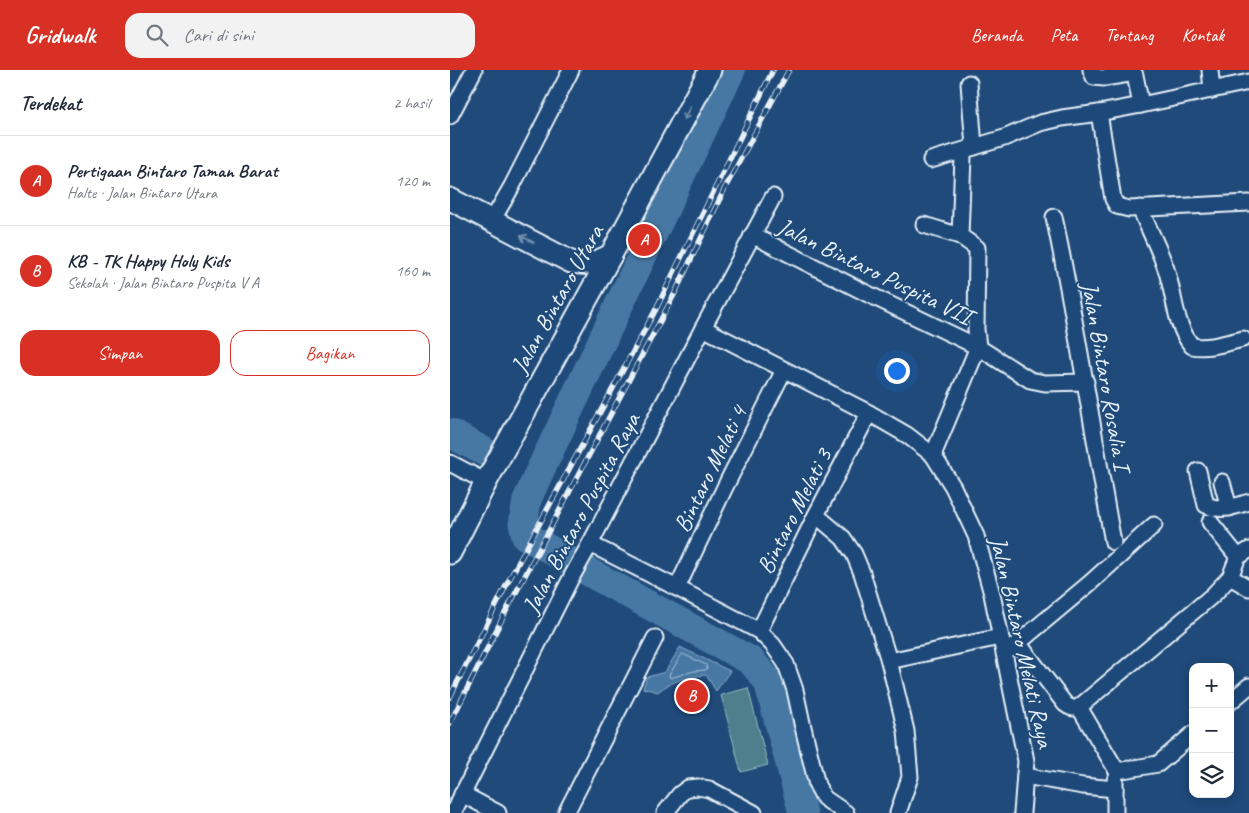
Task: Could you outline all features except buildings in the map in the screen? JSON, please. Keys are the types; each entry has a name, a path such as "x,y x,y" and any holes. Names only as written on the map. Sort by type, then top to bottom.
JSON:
{"main road":[{"name":"Jalan Bintaro Utara","path":"450,553 486,482 586,302 710,70"},
{"path":"450,199 571,262 581,264 592,263 611,255"},
{"path":"571,262 580,281 586,302"}],"street":[{"path":"450,116 474,70"},
{"path":"492,221 571,70"},
{"path":"1091,70 1094,77 1135,75 1141,105"},
{"path":"1210,70 1212,90"},
{"path":"931,160 968,152 1040,123 1141,105 1249,82"},
{"path":"960,236 968,152 969,83"},
{"path":"1100,113 1113,199 1117,206 1122,208 1140,208 1249,203"},
{"name":"Jalan Bintaro Puspita Raya","path":"453,813 571,578 773,197"},
{"path":"1140,208 1166,269 1180,326 1186,339 1192,346 1202,348 1243,339"},
{"name":"Jalan Bintaro Rosalia I","path":"1054,217 1086,382 1094,440 1113,542"},
{"path":"924,225 960,236 977,248 976,329 978,347 933,455"},
{"name":"Jalan Bintaro Puspita VII","path":"752,235 978,347 1030,380 1045,383 1086,382"},
{"name":"Jalan Bintaro Melati Raya","path":"703,328 869,413 907,435 933,455 953,487 976,536 992,594 1026,761 1022,813"},
{"name":"Bintaro Melati 4","path":"677,588 784,370"},
{"name":"Bintaro Melati 3","path":"759,631 869,413"},
{"path":"450,463 486,482"},
{"path":"1198,471 1206,505 1217,509 1229,508 1249,502"},
{"path":"1222,482 1229,508"},
{"path":"816,515 843,538 854,554 889,661 906,731 910,777 898,813"},
{"path":"1019,644 1065,704 1074,708 1079,707 1213,595 1230,577 1243,553 1210,522"},
{"path":"1004,654 1019,644 1090,583 1154,525"},
{"path":"587,550 677,588 759,631 773,645 786,664 795,690 817,786 824,798 846,813"},
{"path":"1230,577 1249,588"},
{"path":"889,661 1000,637"},
{"path":"566,813 655,638"},
{"path":"1234,699 1249,686"},
{"path":"1079,707 1117,771"},
{"path":"1117,771 1158,764 1189,737"},
{"path":"1115,813 1115,775 1117,771"},
{"path":"1025,776 1083,786 1115,789"},
{"path":"665,813 680,794 688,788 698,787 709,789 754,813"},
{"path":"462,794 498,813"}],"green space":[{"path":"748,688 768,765 741,772 721,695"}],"water":[{"path":"680,647 730,671 716,691 706,675 680,680 658,692 643,688 647,677 665,672"}],"waterway":[{"path":"731,70 538,475 527,500 523,524 526,536 751,661 768,681 803,813"},
{"path":"450,433 485,452"}],"railway":[{"path":"450,697 510,578 655,311 773,70"},
{"path":"450,723 503,617 675,293 725,188 789,70"}],"place":[{"name":"Pertigaan Bintaro Taman Barat","path":"644,240"},
{"name":"KB - TK Happy Holy Kids","path":"692,696"}]}
